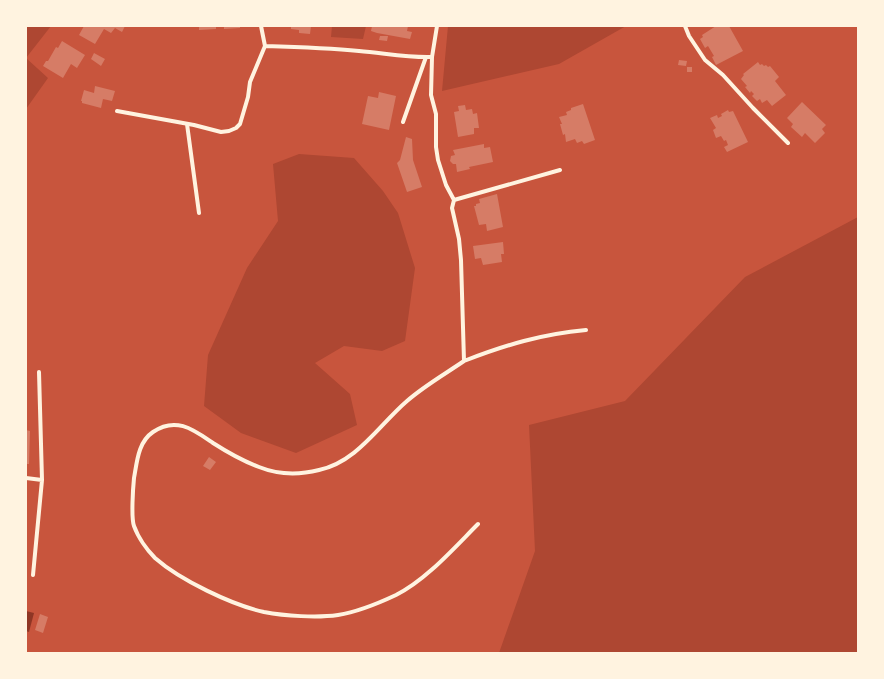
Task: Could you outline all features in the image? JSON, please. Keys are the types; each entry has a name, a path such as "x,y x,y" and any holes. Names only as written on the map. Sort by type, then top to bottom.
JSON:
{"street":[{"path":"117,111 221,132 236,128 240,124 248,97 250,82 265,46 261,26"},
{"path":"437,26 432,57 431,95 436,114 436,147 438,160 446,185 454,200 452,208 459,239 464,361"},
{"path":"685,26 689,36 706,60 723,75 788,143"},
{"path":"265,46 307,47 360,51 419,58 432,57"},
{"path":"403,122 426,57"},
{"path":"187,124 199,214"},
{"path":"454,200 560,170"},
{"path":"478,524 425,576 397,595 356,611 337,615 295,616 265,612 215,594 177,574 153,557 133,524 133,485 141,445 153,432 169,425 185,426 238,457 259,467 278,473 295,474 321,470 356,452 408,400 464,361 525,340 547,335 586,330"},
{"path":"33,575 42,480 39,372"},
{"path":"26,478 42,480"}],"shaded area":[{"path":"26,26 51,26 26,58"},
{"path":"332,26 366,26 363,39 331,37"},
{"path":"448,26 626,26 559,64 442,91"},
{"path":"26,58 48,78 26,109"},
{"path":"299,154 354,158 383,191 398,213 415,268 405,341 382,351 344,346 315,363 350,394 357,425 296,453 241,433 204,406 208,355 247,268 278,221 273,164"},
{"path":"858,217 858,653 499,653 535,551 529,425 625,401 745,277"},
{"path":"26,611 34,613 29,632 26,631"}],"building":[{"path":"84,26 125,26 122,32 115,28 111,33 104,29 95,44 79,35"},
{"path":"199,26 216,26 216,29 199,30"},
{"path":"224,26 240,26 240,28 224,29"},
{"path":"291,26 311,26 310,34 299,33 299,30 291,29"},
{"path":"372,26 408,26 407,31 412,32 410,39 371,31"},
{"path":"716,26 729,26 743,51 716,65 712,57 714,56 708,46 705,48 700,39 703,37 702,35"},
{"path":"380,36 388,36 387,41 379,40"},
{"path":"62,41 85,55 77,68 71,64 63,78 43,66"},
{"path":"94,53 105,59 101,66 91,59"},
{"path":"679,60 687,61 686,66 678,65"},
{"path":"758,62 760,65 770,66 779,77 775,81 786,95 772,106 767,100 762,103 760,99 757,101 752,96 754,94 751,91 750,93 745,87 747,86 741,79 744,75 743,74"},
{"path":"687,67 692,67 692,72 687,72"},
{"path":"95,86 115,91 112,101 103,99 101,108 82,103 81,101 84,90 94,93"},
{"path":"379,92 396,96 389,130 362,124 368,96 378,98"},
{"path":"802,102 826,125 822,129 825,133 815,143 805,133 802,137 791,127 793,124 787,118"},
{"path":"583,104 595,140 584,144 582,141 577,143 575,139 566,142 559,117 567,115 566,112 571,110 571,108"},
{"path":"465,105 466,110 472,109 473,114 477,113 479,128 474,128 474,134 458,137 454,112 459,111 458,106"},
{"path":"728,110 729,112 733,111 748,142 727,152 724,147 728,145 726,140 724,141 721,136 716,138 713,130 716,128 710,118 717,115 718,118 722,116 721,114"},
{"path":"406,137 412,139 413,160 422,187 407,192 397,163 400,160"},
{"path":"484,144 484,148 490,147 493,162 469,167 470,169 457,172 456,164 453,164 450,161 451,156 455,155 453,150"},
{"path":"497,194 503,227 487,231 486,224 479,225 474,206 480,203 479,199"},
{"path":"503,242 504,254 501,254 502,262 483,265 481,258 475,259 473,246"},
{"path":"26,430 30,431 29,464 26,464"},
{"path":"209,457 216,462 210,470 203,466"},
{"path":"40,614 48,617 43,633 35,630"}]}
